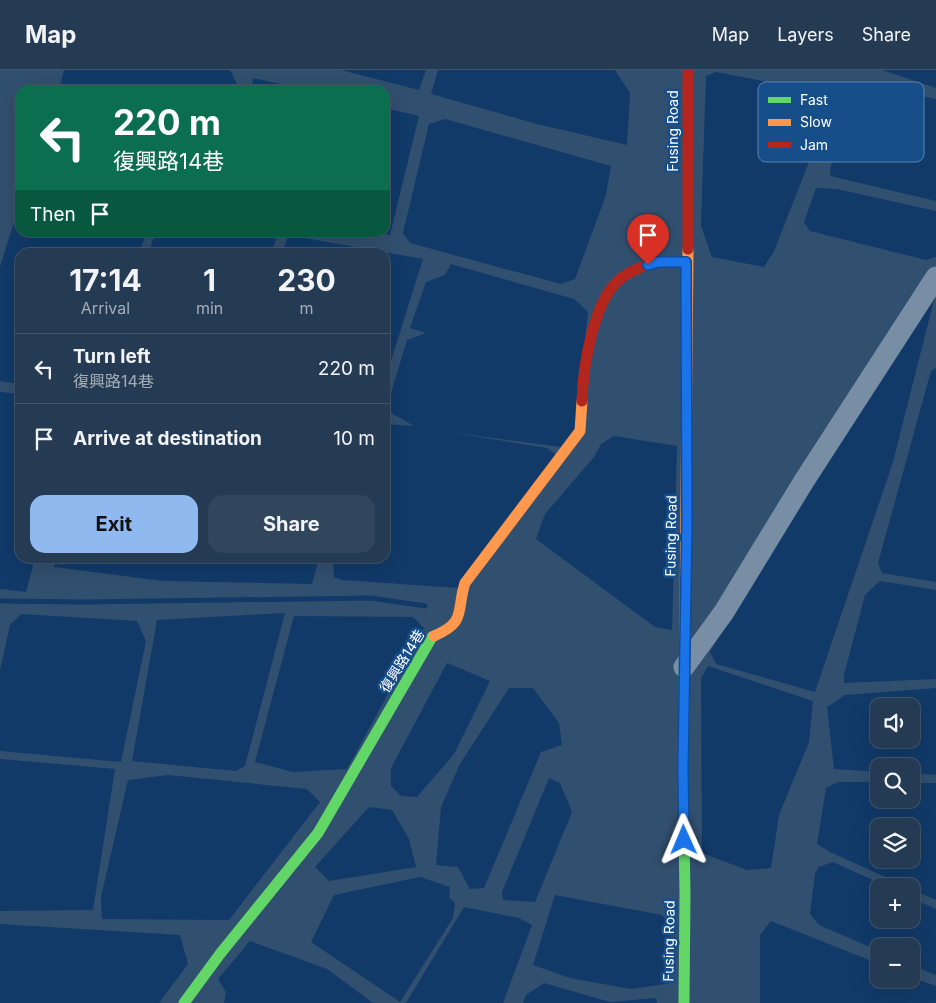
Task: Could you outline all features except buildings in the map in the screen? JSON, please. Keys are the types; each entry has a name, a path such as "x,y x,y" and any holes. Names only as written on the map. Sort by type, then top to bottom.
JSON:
{"street":[{"name":"Fusing Road","path":"684,1003 683,768 687,520 686,262 688,70"},
{"name":"復興路14巷","path":"184,1003 220,954 318,833 432,637 452,627 460,614 462,605 461,592 465,583 580,431 583,375 595,324 606,298 620,279 638,269 659,262 686,262"},
{"path":"684,667 724,612 804,481 936,278"}],"water":[{"path":"64,70 230,70 238,85 60,85"},
{"path":"341,70 426,70 419,90"},
{"path":"438,70 615,70 630,93 627,145 537,124 431,94"},
{"path":"882,70 936,70 936,88 924,84 924,82 918,82"},
{"path":"716,72 768,82 758,82 758,162 809,162 774,251 764,267 712,257 701,226 706,76"},
{"path":"253,78 284,85 252,85"},
{"path":"924,97 936,99 936,201 830,176 833,162 924,162"},
{"path":"390,109 419,116 390,235"},
{"path":"445,119 611,166 606,195 575,279 561,284 410,243 403,233 429,124"},
{"path":"816,188 837,189 936,211 936,257 926,260 810,231 804,222"},
{"path":"15,219 15,237 145,237 141,248 15,248 15,383 0,381 0,267"},
{"path":"154,237 277,237 273,248 150,248"},
{"path":"287,237 299,237 361,248 284,248"},
{"path":"390,253 423,259 390,364"},
{"path":"451,264 574,299 588,312 575,427 561,447 448,432 547,448 556,455 459,588 342,580 334,577 333,563 390,563 390,424 414,426 390,412 390,397 407,340 426,333 410,328 426,282 445,275"},
{"path":"936,292 893,462 815,692 716,664 710,652 830,448"},
{"path":"936,368 936,582 882,573 878,563 931,371"},
{"path":"0,392 15,394 15,563 34,563 26,592 0,589"},
{"path":"614,436 677,446 672,630 655,627 536,539 545,514 594,457 601,444"},
{"path":"55,563 318,563 312,584 163,581 54,567"},
{"path":"880,581 936,590 936,679 844,683 844,675 865,595"},
{"path":"285,613 245,766 236,771 132,761 157,620"},
{"path":"21,614 137,621 146,641 121,762 0,751 0,670 10,625"},
{"path":"294,616 413,617 424,628 347,769 293,772 255,762"},
{"path":"447,663 490,681 454,754 417,797 401,796 391,786 391,768"},
{"path":"708,666 813,701 809,742 779,815 771,868 747,870 702,853 701,678"},
{"path":"509,688 533,688 559,723 562,745 541,752 484,888 470,889 458,867 436,865 441,807 460,764"},
{"path":"936,688 936,775 920,774 920,758 870,758 870,771 834,769 827,707 845,695"},
{"path":"0,759 115,769 93,910 0,911"},
{"path":"168,775 307,789 320,802 229,920 102,919 101,897 128,780"},
{"path":"549,778 560,783 572,812 535,902 503,900 502,892"},
{"path":"838,782 870,782 870,808 920,808 920,783 936,783 936,900 920,893 920,878 887,878 830,852 817,844 826,788"},
{"path":"369,807 392,810 409,839 416,867 329,881 315,867"},
{"path":"833,862 870,879 870,928 920,928 920,902 936,909 936,975 920,969 920,938 870,938 870,947 819,925 810,914 815,873 819,867"},
{"path":"420,877 450,887 449,898 455,903 453,918 400,1002 311,942 334,895"},
{"path":"555,895 662,915 671,927 671,983 631,989 570,978 533,965"},
{"path":"464,907 519,918 532,925 503,1003 406,1003"},
{"path":"771,921 870,960 870,988 920,988 920,980 936,986 936,1003 760,1003 760,935"},
{"path":"0,924 180,935 188,964 159,1003 0,1003"},
{"path":"250,941 327,969 373,1003 224,1003 226,992 218,979"},
{"path":"544,983 610,1002 656,998 657,1003 523,1003 526,995"}],"waterway":[{"path":"0,601 85,602 371,598 425,606"}],"traffic: fast":[{"path":"684,1003 683,769 685,620"},
{"path":"184,1003 220,954 318,833 434,636"}],"traffic: slow":[{"path":"685,620 688,249"},
{"path":"434,636 452,626 459,615 465,583 580,431 582,401"}],"traffic: jam":[{"path":"688,70 688,249"},
{"path":"582,401 591,336 596,319 611,289 624,276 644,266 659,262 686,262"}],"route":[{"path":"648,265 659,262 686,262 687,520 683,768 684,840"}]}
